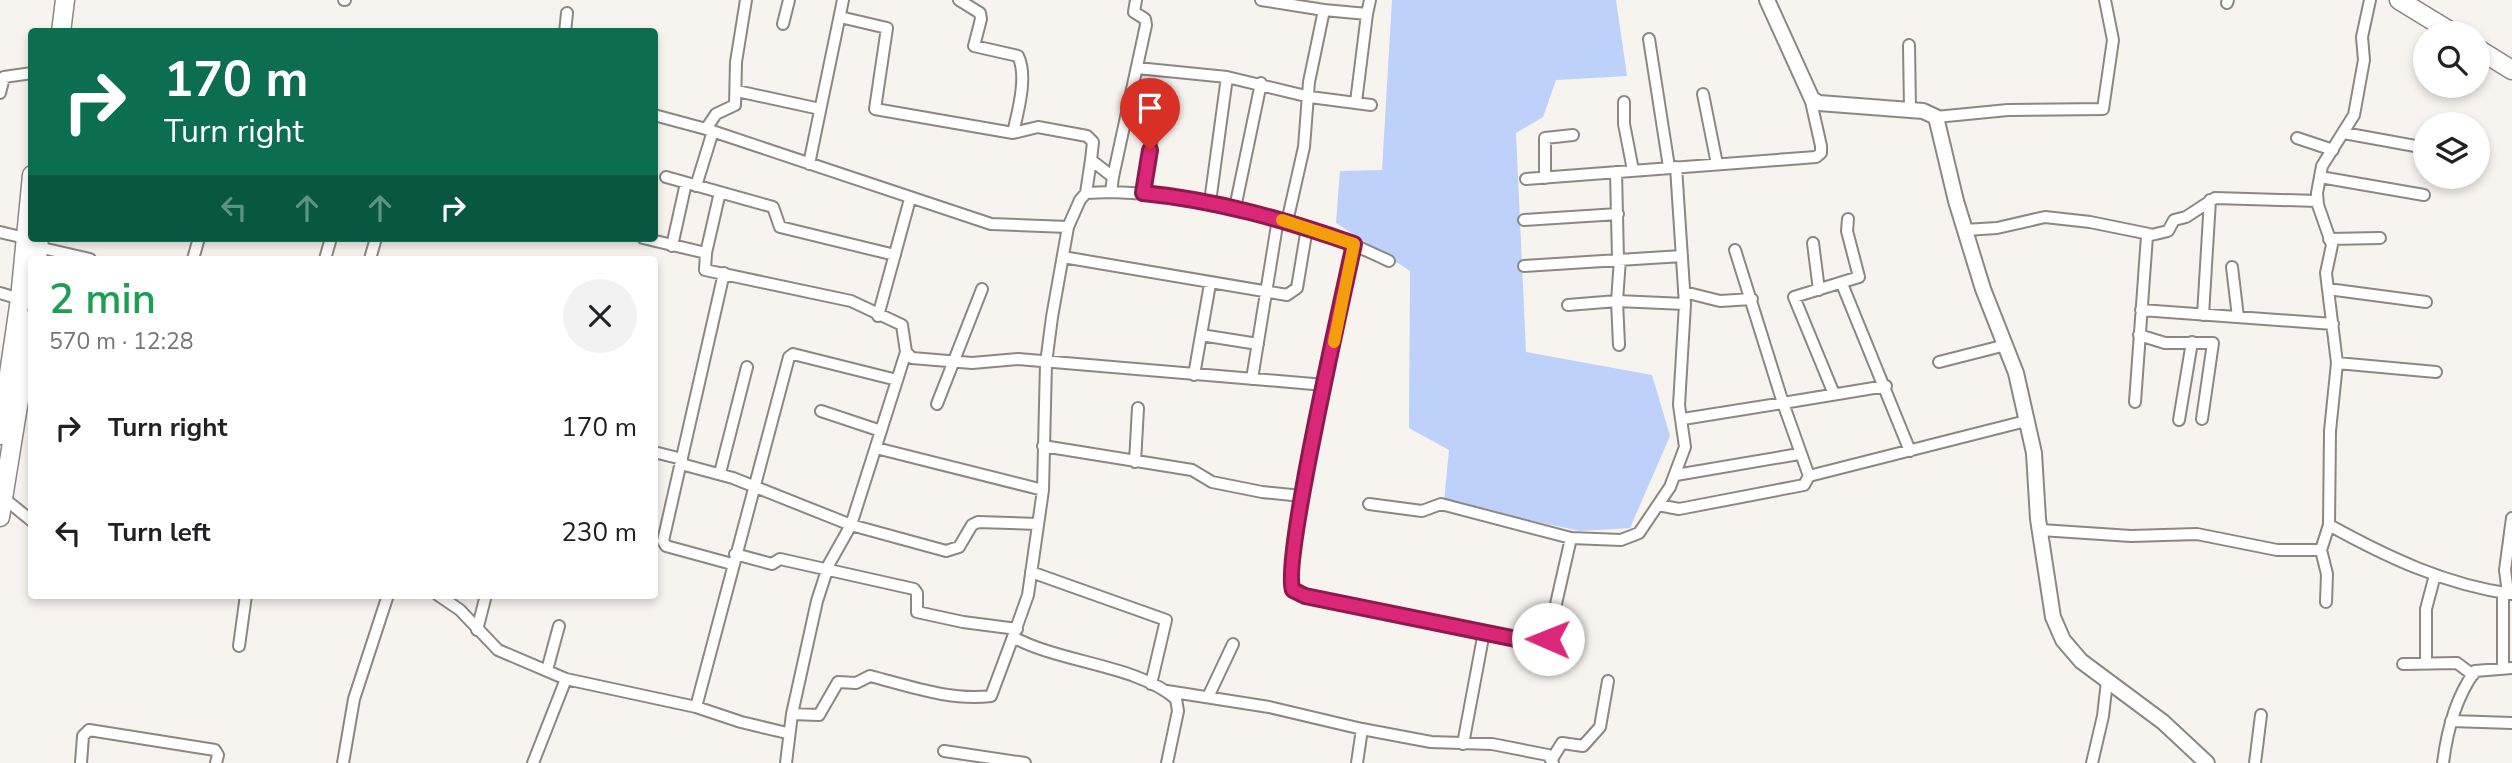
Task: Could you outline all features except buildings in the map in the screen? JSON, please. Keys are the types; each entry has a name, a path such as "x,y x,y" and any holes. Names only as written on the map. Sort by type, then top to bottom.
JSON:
{"main road":[{"path":"62,28 65,0"},
{"path":"2399,0 2433,21"},
{"path":"2490,56 2512,70"},
{"path":"0,435 20,299 28,271"},
{"path":"1,505 28,358"}],"street":[{"path":"672,246 716,114 734,105 737,91 736,62 746,0"},
{"path":"783,24 789,0"},
{"path":"809,164 843,0"},
{"path":"959,0 980,13 982,19 974,46 1018,56 1021,62 1023,72 1013,133"},
{"path":"1111,192 1146,22 1134,12 1136,0"},
{"path":"1261,0 1367,14"},
{"path":"1356,102 1370,0"},
{"path":"1526,179 1816,157 1821,153 1821,146 1810,97 1767,0"},
{"path":"1810,97 1819,103 1910,110 1936,117 2008,110 2103,109 2113,40 2105,0"},
{"path":"2326,602 2326,574 2321,550 2329,525 2330,431 2337,363 2326,273 2332,245 2317,201 2322,166 2354,115 2364,60 2362,37 2370,0"},
{"path":"1252,379 1266,294 1304,147 1310,82 1324,9"},
{"path":"565,28 566,13"},
{"path":"792,714 819,715 838,682 856,683 870,676 961,696 991,696 1028,595 1043,490 1046,363 1068,227 1086,193 1093,142 1087,136 1038,127 1013,133 875,109 887,28 840,17"},
{"path":"1369,504 1422,511 1441,504 1571,538 1621,540 1632,537 1647,525 1676,475 1685,447 1679,405 1684,298 1682,256 1672,167 1649,39"},
{"path":"1909,45 1910,110"},
{"path":"1137,68 1227,76 1310,97 1371,105"},
{"path":"0,93 4,77 28,74"},
{"path":"1210,202 1227,76"},
{"path":"1235,208 1261,83"},
{"path":"737,91 820,110"},
{"path":"1703,94 1717,164"},
{"path":"1624,102 1624,124 1633,170"},
{"path":"1143,193 1157,108"},
{"path":"658,116 710,130 910,199 1001,226 1068,227"},
{"path":"1936,117 1965,230 2003,346 2016,373 2034,453 2053,617 2063,640 2081,661 2163,722 2207,763"},
{"path":"2344,133 2413,146"},
{"path":"1545,177 1545,138 1573,135"},
{"path":"2297,138 2333,150"},
{"path":"1091,160 1113,177"},
{"path":"1616,172 1619,345"},
{"path":"666,177 776,209 780,227 895,255"},
{"path":"2320,177 2424,195"},
{"path":"719,192 705,270 851,301 904,328 906,352 851,526 826,571 788,733 786,763"},
{"path":"1086,193 1143,193 1210,202 1283,220 1354,244 1389,261"},
{"path":"878,316 910,199"},
{"path":"1965,230 1997,228 2045,217 2090,222 2150,234 2168,230 2172,222 2186,217 2210,200 2317,201"},
{"path":"2203,314 2210,200"},
{"path":"1524,220 1618,214"},
{"path":"1834,394 1794,299 1796,296 1859,277 1847,231 1848,219"},
{"path":"1063,257 1266,294 1293,294 1307,228"},
{"path":"0,232 35,246 77,256"},
{"path":"2136,402 2146,239 2150,234"},
{"path":"2329,239 2381,238"},
{"path":"658,242 706,253"},
{"path":"1813,243 1819,290"},
{"path":"1354,244 1303,496 1290,575 1293,590 1305,596 1545,643 1571,538"},
{"path":"1735,250 1799,454 1809,476"},
{"path":"1524,266 1682,256"},
{"path":"2232,267 2238,317"},
{"path":"724,273 663,541 666,546 772,564 780,559 914,590 918,593 917,612 1015,633 1053,655 1119,672 1167,691 1431,743 1492,744 1548,755 1552,761 1562,743 1583,746 1599,730 1608,681"},
{"path":"1194,374 1210,284"},
{"path":"1842,284 1886,386 1910,451"},
{"path":"937,404 982,289"},
{"path":"2328,289 2426,302"},
{"path":"0,293 20,299"},
{"path":"1568,305 1684,298 1720,301 1752,299"},
{"path":"2141,310 2333,324"},
{"path":"1200,335 1258,344"},
{"path":"2139,335 2165,342 2214,345 2202,418"},
{"path":"2179,420 2192,342"},
{"path":"1939,362 2003,346"},
{"path":"906,352 912,358 972,363 1018,359 1325,384"},
{"path":"696,706 753,485 791,355 897,380"},
{"path":"2337,363 2437,372"},
{"path":"720,473 747,367"},
{"path":"1683,419 1886,386"},
{"path":"1135,461 1138,408"},
{"path":"821,411 881,431"},
{"path":"1658,505 1679,509 1804,485 1809,476 2026,421"},
{"path":"1043,446 1192,470 1212,482 1250,490 1303,496"},
{"path":"876,448 1043,490"},
{"path":"658,453 753,485 851,526 946,551 959,547 972,525 978,522 1038,524"},
{"path":"1676,475 1799,454"},
{"path":"1,505 28,519"},
{"path":"2443,763 2451,722 2473,675 2484,669 2508,668 2508,594 2505,570 2512,518"},
{"path":"2329,525 2402,562 2435,575 2508,594"},
{"path":"2041,530 2130,536 2190,534 2277,550 2321,550"},
{"path":"1031,572 1166,621 1151,684"},
{"path":"2426,663 2426,609 2435,575"},
{"path":"239,646 245,599"},
{"path":"343,763 354,699 387,599"},
{"path":"444,599 460,610 498,650 566,679 696,706 741,722 788,733"},
{"path":"477,630 485,599"},
{"path":"547,670 559,626"},
{"path":"1463,744 1484,632"},
{"path":"1208,697 1233,643"},
{"path":"2403,664 2457,663 2473,675"},
{"path":"533,763 566,679"},
{"path":"2092,763 2103,716 2107,681"},
{"path":"1167,691 1176,699 1178,711 1167,763"},
{"path":"2255,763 2261,715"},
{"path":"2451,722 2512,723"},
{"path":"1357,763 1362,729"},
{"path":"81,763 83,736 89,730 215,750 218,755 216,763"},
{"path":"944,751 1025,763"}],"water":[{"path":"1392,0 1616,0 1627,76 1556,80 1543,117 1516,133 1526,352 1652,375 1670,436 1630,528 1580,531 1444,502 1449,450 1409,428 1410,271 1336,223 1340,171 1382,170"}],"slow traffic":[{"path":"1282,220 1354,244 1334,342"}],"route":[{"path":"1150,150 1143,193 1210,202 1271,217 1354,244 1303,496 1289,583 1293,590 1305,596 1541,644 1548,639"}]}
